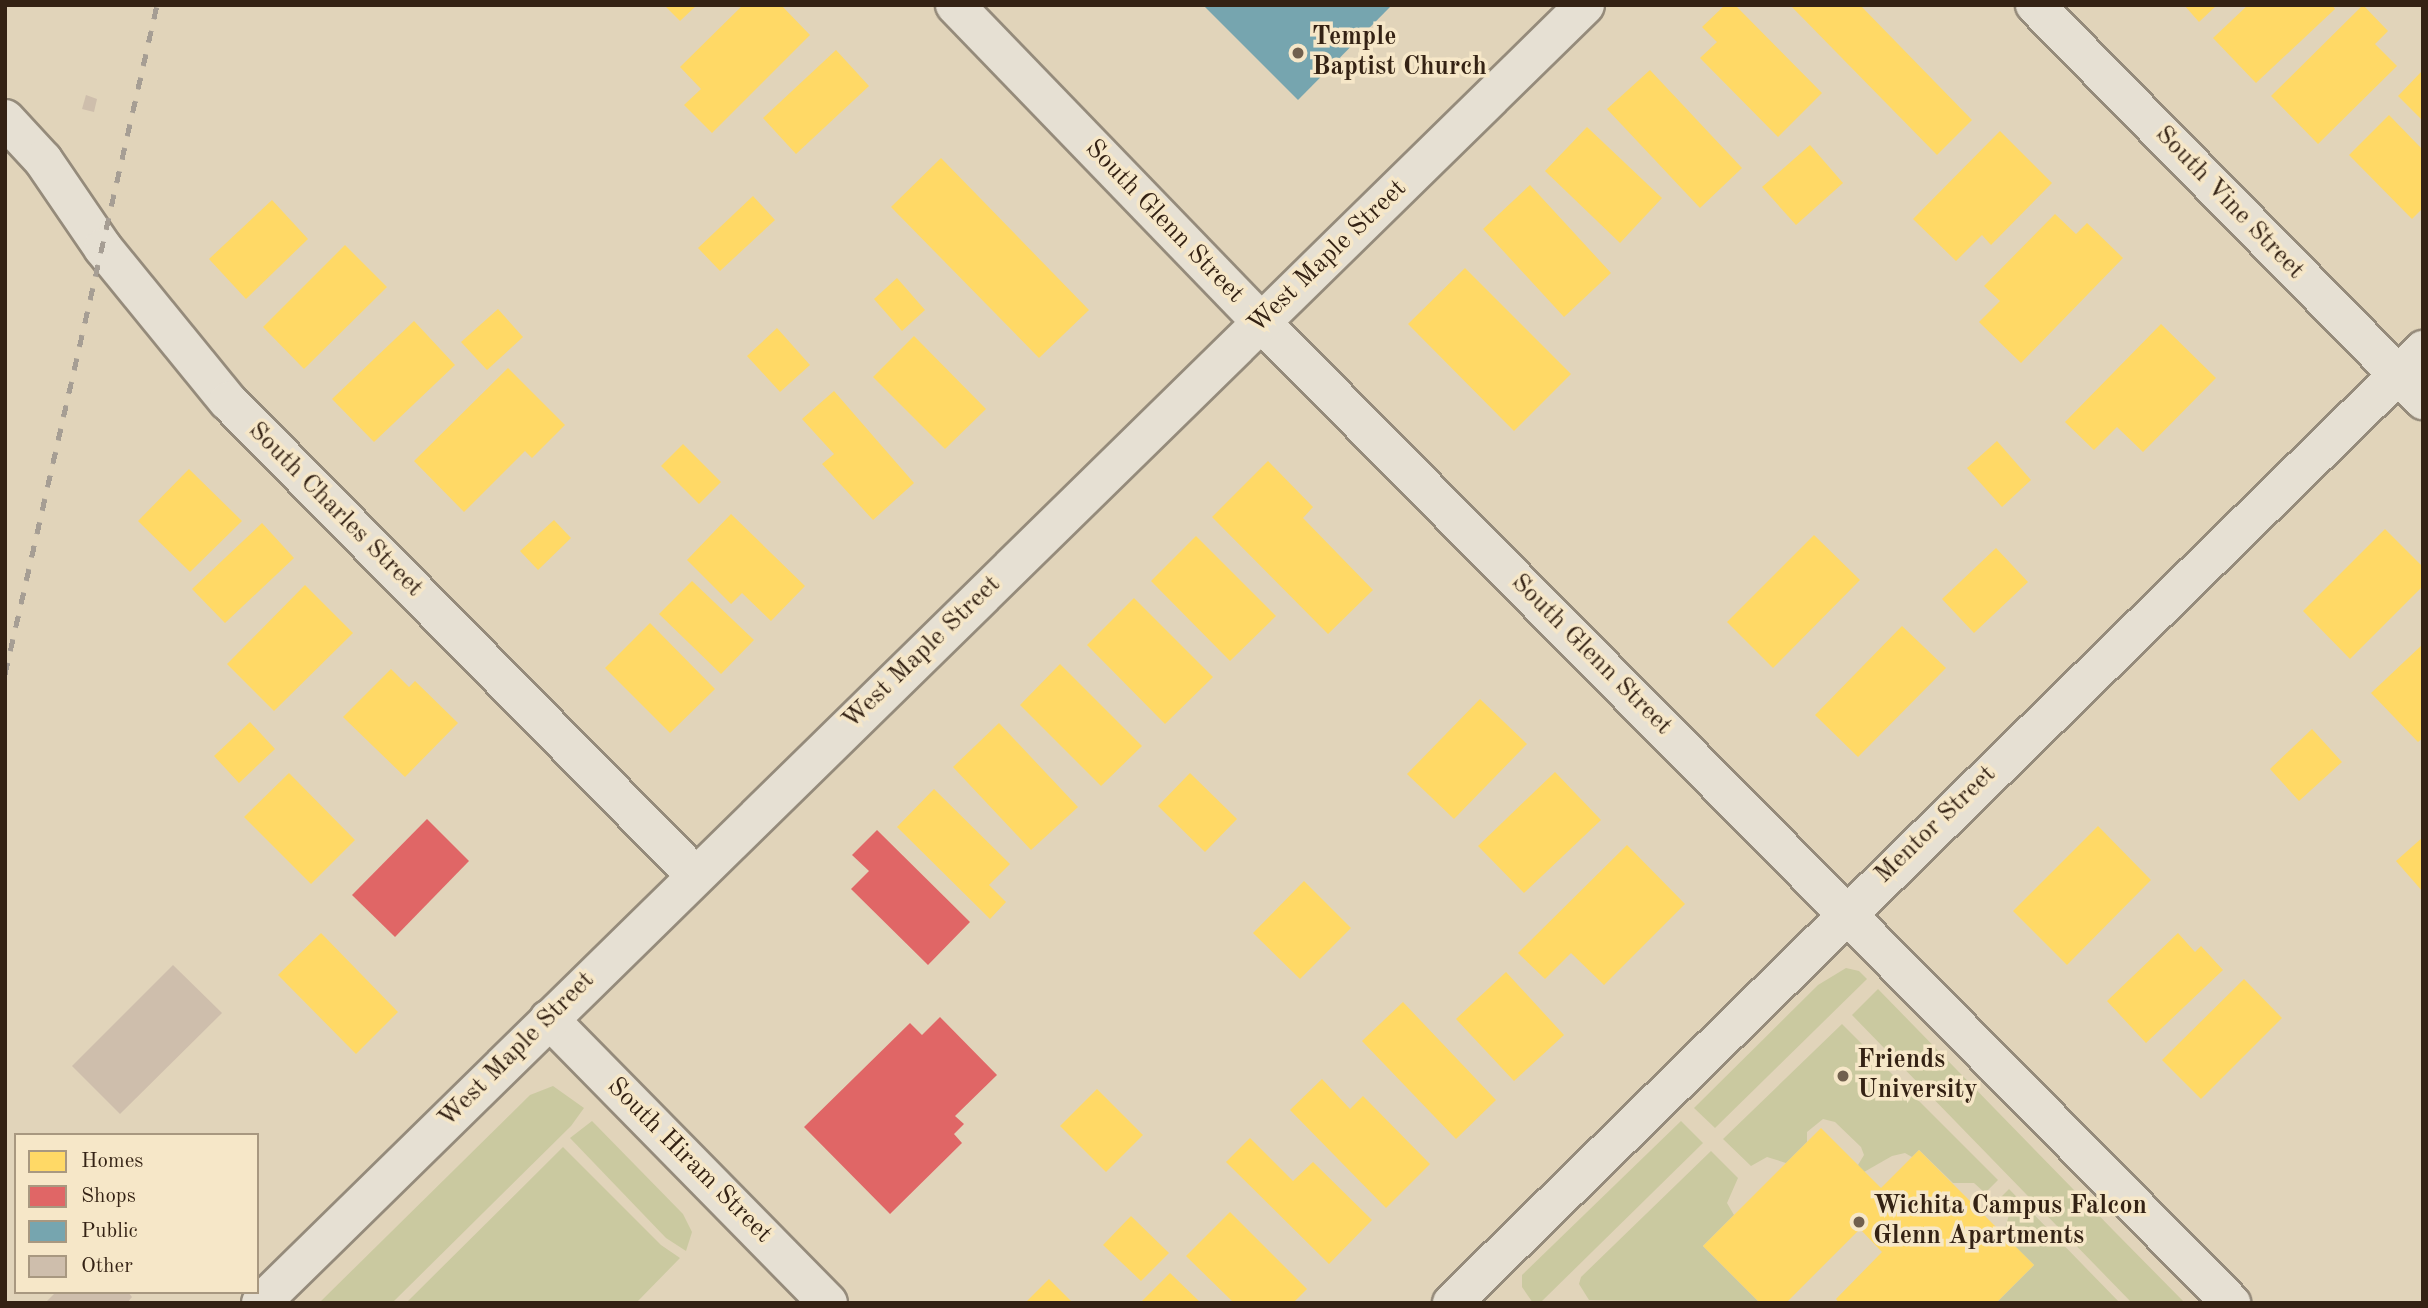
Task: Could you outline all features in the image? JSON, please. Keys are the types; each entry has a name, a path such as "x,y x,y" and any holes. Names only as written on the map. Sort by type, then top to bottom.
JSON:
{"street":[{"name":"South Glenn Street","path":"955,5 1261,322 2231,1303"},
{"name":"West Maple Street","path":"261,1303 1584,5"},
{"name":"South Vine Street","path":"2035,5 2414,375"},
{"name":"South Charles Street","path":"5,119 43,160 103,248 228,401 695,875"},
{"name":"Mentor Street","path":"1452,1303 1847,912 2414,375"},
{"name":"South Hiram Street","path":"549,1019 828,1303"}],"green space":[{"path":"1846,968 1859,971 1867,979 1715,1128 1694,1108 1818,985"},
{"path":"1878,989 2185,1303 2132,1303 1852,1015"},
{"path":"1842,1024 1998,1180 1985,1193 1974,1183 1953,1183 1919,1150 1912,1157 1905,1153 1892,1156 1864,1172 1858,1165 1864,1155 1861,1147 1835,1122 1823,1119 1807,1132 1807,1142 1786,1163 1767,1157 1751,1166 1723,1139"},
{"path":"553,1086 584,1108 571,1126 392,1303 319,1303 530,1095"},
{"path":"592,1121 683,1214 692,1232 686,1251 666,1238 570,1138"},
{"path":"1681,1121 1703,1143 1540,1303 1533,1303 1522,1287 1522,1275"},
{"path":"563,1147 661,1245 680,1258 637,1302 406,1303"},
{"path":"1711,1151 1738,1178 1727,1203 1734,1215 1703,1246 1760,1303 1589,1300 1579,1284 1581,1277"},
{"path":"2009,1189 2120,1303 1997,1302 2034,1265 2003,1235 2009,1215 1998,1200"}],"building: Homes":[{"path":"664,5 697,5 680,21"},
{"path":"743,5 781,5 810,35 712,133 684,105 701,89 680,67"},
{"path":"1725,5 1735,5 1822,93 1778,137 1700,58 1717,42 1702,27"},
{"path":"1790,5 1860,5 1972,120 1937,155"},
{"path":"2184,5 2217,5 2199,22"},
{"path":"2248,5 2332,5 2335,9 2256,83 2213,38"},
{"path":"2363,5 2388,31 2375,44 2397,66 2318,144 2271,96"},
{"path":"836,50 869,86 796,154 763,118"},
{"path":"1650,70 1742,168 1700,208 1607,109"},
{"path":"2423,70 2423,121 2398,96"},
{"path":"2389,115 2423,150 2423,208 2412,219 2349,155"},
{"path":"1587,127 1662,198 1620,243 1545,171"},
{"path":"2000,131 2052,183 1991,245 1982,235 1956,261 1913,219"},
{"path":"1810,145 1843,183 1796,225 1762,187"},
{"path":"941,158 1089,310 1039,358 891,207"},
{"path":"1530,185 1611,273 1564,317 1483,229"},
{"path":"753,196 775,220 720,271 698,248"},
{"path":"272,200 308,239 246,299 209,259"},
{"path":"2055,214 2076,234 2087,223 2123,258 2021,363 1979,322 2000,301 1984,286"},
{"path":"345,245 387,287 304,369 263,327"},
{"path":"1465,268 1571,374 1514,431 1408,324"},
{"path":"897,278 925,310 902,331 874,299"},
{"path":"498,309 523,337 487,370 461,342"},
{"path":"414,321 455,365 374,442 332,399"},
{"path":"2161,324 2216,378 2143,452 2117,427 2094,450 2065,422"},
{"path":"777,328 810,365 780,392 747,356"},
{"path":"914,336 986,409 945,449 873,377"},
{"path":"508,368 565,425 532,458 525,451 464,512 414,461"},
{"path":"834,391 914,483 873,520 822,464 834,454 802,419"},
{"path":"1997,441 2031,480 2002,507 1967,468"},
{"path":"683,444 721,482 699,504 661,466"},
{"path":"1268,461 1313,507 1303,518 1373,590 1328,634 1212,517"},
{"path":"189,469 242,521 190,572 138,521"},
{"path":"731,514 805,586 771,621 742,593 731,604 687,560"},
{"path":"554,520 571,538 538,570 520,551"},
{"path":"262,523 294,558 225,623 192,589"},
{"path":"2385,529 2423,567 2423,586 2350,659 2303,611"},
{"path":"1814,535 1860,580 1773,668 1727,622"},
{"path":"1196,536 1276,616 1230,661 1151,581"},
{"path":"1996,548 2028,582 1974,633 1942,599"},
{"path":"692,581 754,640 721,674 659,614"},
{"path":"305,585 353,633 274,711 227,664"},
{"path":"1134,598 1213,677 1165,724 1087,645"},
{"path":"650,623 715,689 670,733 605,668"},
{"path":"1902,626 1946,668 1858,757 1815,715"},
{"path":"2423,644 2423,738 2418,742 2371,693"},
{"path":"1060,664 1142,746 1101,786 1020,705"},
{"path":"391,669 409,687 415,681 458,723 405,777 343,717"},
{"path":"1480,699 1527,744 1454,819 1407,774"},
{"path":"250,722 275,749 239,783 214,756"},
{"path":"999,723 1078,807 1031,850 953,767"},
{"path":"2312,729 2342,762 2299,801 2270,769"},
{"path":"1555,772 1601,820 1524,893 1478,846"},
{"path":"289,773 355,840 311,884 244,817"},
{"path":"1190,773 1237,819 1205,852 1158,806"},
{"path":"934,789 1010,864 989,885 1006,902 990,919 897,827"},
{"path":"2098,826 2151,880 2067,965 2013,911"},
{"path":"2423,837 2423,892 2396,861"},
{"path":"1627,845 1685,904 1604,985 1571,953 1545,979 1518,953"},
{"path":"1304,881 1351,928 1300,979 1253,933"},
{"path":"321,933 398,1012 356,1054 278,975"},
{"path":"2178,933 2195,952 2201,946 2223,970 2146,1043 2107,1001"},
{"path":"1506,972 1564,1035 1514,1081 1456,1019"},
{"path":"2244,979 2282,1018 2201,1099 2162,1060"},
{"path":"1403,1002 1496,1100 1456,1139 1362,1041"},
{"path":"1322,1079 1350,1109 1363,1096 1430,1164 1386,1208 1290,1110"},
{"path":"1097,1089 1143,1135 1106,1172 1060,1126"},
{"name":"Wichita Campus Falcon Glenn Apartments","path":"1821,1128 1881,1188 1919,1150 2034,1265 1996,1303 1839,1303 1836,1299 1882,1252 1860,1229 1786,1303 1760,1303 1703,1246"},
{"path":"1250,1138 1293,1181 1313,1162 1372,1220 1329,1264 1226,1162"},
{"path":"1230,1212 1307,1289 1293,1303 1234,1303 1186,1256"},
{"path":"1131,1216 1169,1253 1141,1281 1103,1245"},
{"path":"1170,1273 1201,1303 1140,1303"},
{"path":"1049,1279 1073,1303 1025,1303"}],"building: Shops":[{"path":"427,819 469,861 395,937 352,895"},
{"path":"877,830 970,922 928,965 851,889 869,871 852,855"},
{"path":"940,1017 997,1075 955,1116 964,1124 954,1134 962,1143 890,1214 804,1127 910,1023 922,1035"}],"building: Public":[{"name":"Temple Baptist Church","path":"1203,5 1392,5 1298,100"}],"building: Other":[{"path":"86,95 97,99 94,112 82,109"},
{"path":"173,965 222,1013 120,1114 72,1066"},
{"path":"54,1294 130,1294 132,1297 127,1303 45,1303"}],"railway":[{"path":"5,674 157,5"}],"place":[{"name":"Temple Baptist Church","path":"1298,53"},
{"name":"Friends University","path":"1843,1076"},
{"name":"Wichita Campus Falcon Glenn Apartments","path":"1859,1222"}]}
